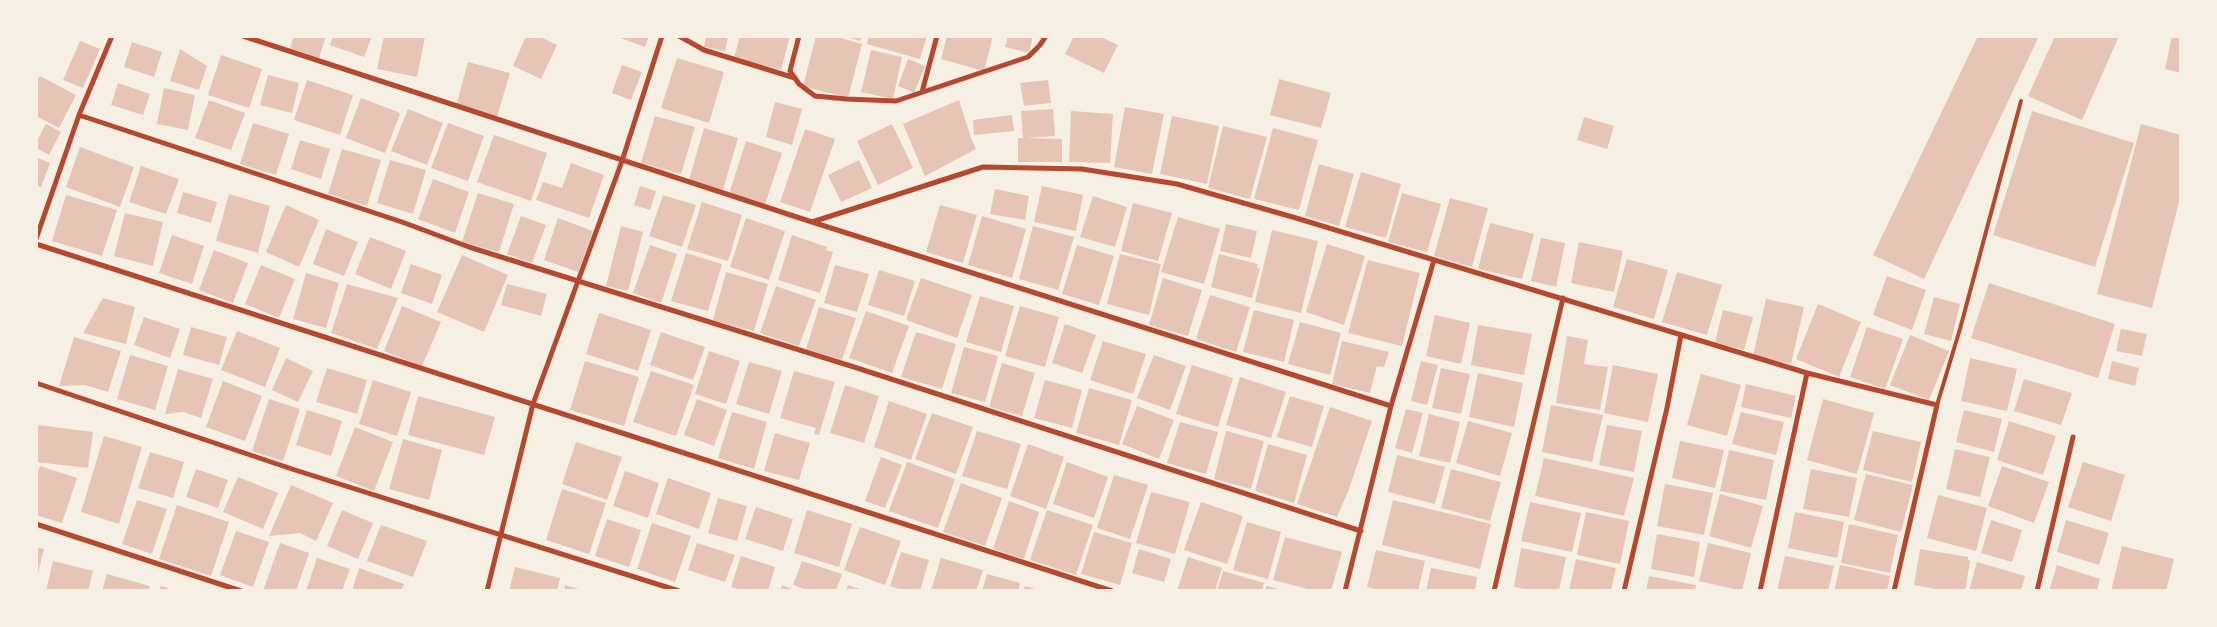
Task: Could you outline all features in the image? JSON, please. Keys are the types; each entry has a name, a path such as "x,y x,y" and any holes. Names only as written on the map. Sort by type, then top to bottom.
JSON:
{"street":[{"path":"36,239 79,115 112,36"},
{"path":"243,36 622,161 1392,406"},
{"path":"487,591 533,404 622,161 662,36"},
{"path":"679,36 704,50 795,79"},
{"path":"799,36 790,70 798,84 815,96 896,100 1028,57 1040,46 1046,36"},
{"path":"922,92 937,36"},
{"path":"79,115 329,197 469,248 854,367 1361,531"},
{"path":"812,222 983,166 1082,169 1177,184 1296,218 1808,373 1937,405 1894,591"},
{"path":"36,244 1112,591"},
{"path":"1344,591 1392,406 1434,260"},
{"path":"1494,591 1562,298"},
{"path":"1624,591 1667,408 1681,335"},
{"path":"1760,591 1808,373"},
{"path":"36,383 305,473 679,591"},
{"path":"2037,591 2073,437"},
{"path":"36,524 241,591"}],"lane":[{"path":"1937,405 2021,101"}],"building":[{"path":"294,36 326,36 319,58 290,48"},
{"path":"333,36 372,36 364,57 330,45"},
{"path":"384,36 425,37 417,77 377,69"},
{"path":"526,36 538,36 557,45 541,79 513,66"},
{"path":"615,36 649,36 645,47"},
{"path":"706,36 728,36 725,51 704,47"},
{"path":"740,36 790,36 781,70 734,58"},
{"path":"816,36 834,36 862,44 848,98 803,86"},
{"path":"844,36 862,36 860,41"},
{"path":"869,36 927,36 920,59 867,44"},
{"path":"947,36 993,36 984,71 941,59"},
{"path":"1008,36 1033,36 1029,53 1005,47"},
{"path":"1074,36 1099,36 1118,45 1104,73 1065,54"},
{"path":"1978,36 2039,36 1924,279 1873,255"},
{"path":"2055,36 2119,36 2082,120 2028,96"},
{"path":"2172,36 2181,36 2181,73 2165,69"},
{"path":"80,41 100,49 83,88 63,80"},
{"path":"132,42 162,52 154,77 124,67"},
{"path":"180,49 207,66 199,90 170,81"},
{"path":"871,50 902,57 893,99 861,92"},
{"path":"221,55 262,69 249,108 208,95"},
{"path":"677,58 724,72 709,123 661,108"},
{"path":"908,59 925,66 914,93 898,86"},
{"path":"468,62 510,73 497,117 456,106"},
{"path":"622,65 642,72 631,100 612,93"},
{"path":"268,75 299,83 292,113 260,105"},
{"path":"40,76 76,95 59,128 36,116 36,83"},
{"path":"1279,79 1331,93 1321,128 1270,115"},
{"path":"307,80 353,95 340,135 294,120"},
{"path":"1048,80 1051,103 1024,106 1020,83"},
{"path":"118,83 150,94 143,115 111,105"},
{"path":"164,88 195,95 188,130 157,124"},
{"path":"361,98 400,114 385,153 346,138"},
{"path":"209,100 245,113 231,150 195,138"},
{"path":"959,100 976,149 925,176 903,124"},
{"path":"775,102 802,109 792,145 766,137"},
{"path":"1125,107 1164,114 1152,174 1114,167"},
{"path":"408,109 443,123 427,165 391,151"},
{"path":"1053,109 1055,136 1027,138 1062,139 1062,162 1018,162 1018,138 1023,138 1021,111"},
{"path":"1071,111 1113,114 1110,163 1069,162"},
{"path":"2032,111 2134,143 2095,267 1993,235"},
{"path":"1012,115 1014,131 974,135 973,120"},
{"path":"655,116 695,127 681,174 641,163"},
{"path":"1172,116 1219,126 1207,184 1160,174"},
{"path":"1584,117 1614,126 1607,149 1577,140"},
{"path":"253,123 289,134 276,175 240,164"},
{"path":"448,123 484,136 468,181 431,168"},
{"path":"46,124 61,132 49,155 36,148 36,142"},
{"path":"892,124 913,168 878,185 857,141"},
{"path":"2141,124 2181,135 2181,194 2152,308 2097,294"},
{"path":"1223,126 1267,137 1250,199 1208,188"},
{"path":"704,128 738,138 723,190 689,180"},
{"path":"1273,128 1318,140 1299,210 1254,199"},
{"path":"805,129 835,139 810,212 780,202"},
{"path":"494,135 547,153 531,201 477,182"},
{"path":"300,140 330,149 321,179 291,169"},
{"path":"746,141 782,153 765,205 729,194"},
{"path":"80,147 134,167 120,207 66,187"},
{"path":"342,149 381,160 367,206 328,194"},
{"path":"36,157 50,163 41,187 36,185"},
{"path":"390,160 426,170 413,214 377,203"},
{"path":"859,160 872,188 841,202 828,175"},
{"path":"571,163 604,175 589,218 536,200 543,182 562,188"},
{"path":"1319,164 1354,174 1339,226 1305,216"},
{"path":"141,166 179,179 166,214 129,202"},
{"path":"1361,172 1401,184 1386,238 1345,227"},
{"path":"433,179 469,192 455,233 418,219"},
{"path":"640,186 656,191 650,210 634,205"},
{"path":"1042,186 1083,195 1076,231 1034,222"},
{"path":"995,189 1029,196 1025,220 990,214"},
{"path":"183,192 217,202 211,223 177,213"},
{"path":"478,193 514,204 499,252 462,242"},
{"path":"1402,193 1441,204 1427,252 1388,242"},
{"path":"229,194 270,206 258,253 216,241"},
{"path":"66,195 117,210 102,256 52,241"},
{"path":"663,195 696,205 682,247 649,236"},
{"path":"1093,196 1127,207 1115,247 1080,237"},
{"path":"1450,198 1488,208 1472,267 1434,256"},
{"path":"702,202 742,215 728,261 687,249"},
{"path":"1133,203 1172,213 1158,261 1121,251"},
{"path":"286,205 319,220 299,267 266,252"},
{"path":"940,205 977,215 963,263 926,252"},
{"path":"125,213 163,222 153,266 114,256"},
{"path":"521,216 546,225 532,263 507,254"},
{"path":"982,216 1026,229 1012,278 968,265"},
{"path":"1178,217 1220,229 1204,284 1161,272"},
{"path":"558,218 593,231 578,272 544,260"},
{"path":"746,218 785,231 769,280 730,267"},
{"path":"1490,223 1534,234 1522,279 1478,269"},
{"path":"1226,224 1257,231 1251,258 1220,251"},
{"path":"621,226 643,232 628,291 606,286"},
{"path":"1033,226 1074,237 1058,290 1019,279"},
{"path":"326,229 358,242 344,276 313,264"},
{"path":"1272,230 1318,241 1301,313 1255,302"},
{"path":"172,235 204,246 192,284 159,273"},
{"path":"792,235 827,247 826,250 833,252 820,293 778,280"},
{"path":"370,237 406,251 391,289 355,274"},
{"path":"1541,238 1565,243 1556,287 1531,281"},
{"path":"1579,242 1623,251 1614,292 1571,283"},
{"path":"1327,244 1365,256 1344,325 1306,312"},
{"path":"650,245 677,254 661,303 633,293"},
{"path":"1077,245 1114,256 1099,305 1062,294"},
{"path":"214,250 248,263 233,303 199,290"},
{"path":"686,253 722,264 708,311 671,301"},
{"path":"1120,254 1161,264 1149,315 1107,304"},
{"path":"1219,254 1258,264 1257,268 1260,268 1252,298 1211,287"},
{"path":"462,255 508,275 484,332 437,312"},
{"path":"1627,259 1668,270 1654,319 1613,307"},
{"path":"1368,260 1420,273 1402,346 1348,333"},
{"path":"411,264 442,275 432,304 401,293"},
{"path":"261,265 295,279 279,318 245,304"},
{"path":"835,265 869,274 857,312 824,303"},
{"path":"879,270 915,281 904,316 868,305"},
{"path":"726,272 768,284 754,331 713,320"},
{"path":"1677,272 1722,285 1707,335 1662,322"},
{"path":"306,273 339,283 326,328 293,319"},
{"path":"1887,276 1926,290 1912,330 1873,315"},
{"path":"921,278 972,295 957,338 906,320"},
{"path":"1163,278 1202,290 1188,336 1149,325"},
{"path":"1989,283 2115,324 2098,378 1971,338"},
{"path":"347,284 398,298 377,349 331,333"},
{"path":"507,284 547,294 541,316 501,305"},
{"path":"776,286 816,300 799,346 760,333"},
{"path":"1210,295 1250,307 1236,352 1196,339"},
{"path":"980,296 1014,306 1001,352 966,342"},
{"path":"1934,297 1960,304 1951,341 1924,334"},
{"path":"103,298 135,307 126,344 83,333"},
{"path":"1766,299 1804,307 1791,364 1753,356"},
{"path":"1818,304 1861,322 1839,377 1796,359"},
{"path":"402,306 441,322 422,366 384,351"},
{"path":"1020,306 1059,317 1045,367 1005,356"},
{"path":"819,307 856,318 842,360 806,349"},
{"path":"1254,310 1294,320 1284,362 1243,352"},
{"path":"1723,310 1753,317 1744,350 1715,342"},
{"path":"866,311 909,326 892,373 849,358"},
{"path":"599,313 651,330 638,371 586,354"},
{"path":"1435,315 1470,323 1461,364 1426,356"},
{"path":"144,317 180,329 170,358 134,345"},
{"path":"1300,322 1341,333 1330,375 1288,364"},
{"path":"1065,324 1096,335 1082,373 1052,363"},
{"path":"1478,325 1532,334 1524,375 1471,365"},
{"path":"191,327 227,337 219,365 183,355"},
{"path":"1867,327 1903,339 1885,389 1850,377"},
{"path":"2121,329 2147,334 2142,356 2116,351"},
{"path":"237,331 280,348 265,387 221,370"},
{"path":"661,332 705,347 693,380 650,365"},
{"path":"916,332 956,344 942,389 901,377"},
{"path":"1910,335 1949,351 1929,400 1890,385"},
{"path":"1567,336 1588,340 1584,364 1608,367 1600,410 1556,403"},
{"path":"74,337 121,351 108,392 85,385 59,386"},
{"path":"1103,341 1146,354 1133,394 1090,380"},
{"path":"1342,341 1389,352 1384,367 1377,366 1370,393 1332,384"},
{"path":"964,347 998,356 985,402 951,393"},
{"path":"709,351 740,361 726,404 695,394"},
{"path":"130,355 168,366 155,410 117,399"},
{"path":"1154,355 1186,366 1170,410 1137,398"},
{"path":"286,358 313,371 298,402 272,390"},
{"path":"1970,358 2017,369 2007,411 1961,401"},
{"path":"585,361 639,377 624,426 570,410"},
{"path":"1421,361 1438,365 1427,405 1411,401"},
{"path":"2112,361 2139,368 2135,386 2108,379"},
{"path":"749,362 782,371 769,414 736,404"},
{"path":"1002,363 1035,373 1022,416 989,407"},
{"path":"1192,365 1233,378 1218,427 1176,414"},
{"path":"1613,365 1658,374 1648,422 1604,413"},
{"path":"327,368 367,380 357,414 316,402"},
{"path":"1441,368 1470,374 1461,414 1432,408"},
{"path":"178,369 213,379 201,418 183,412 165,414"},
{"path":"651,371 694,385 676,436 633,422"},
{"path":"794,371 835,382 819,435 814,434 816,428 780,418"},
{"path":"1478,373 1523,383 1514,427 1469,417"},
{"path":"1701,374 1741,385 1727,436 1687,425"},
{"path":"1240,377 1286,392 1271,438 1226,425"},
{"path":"2024,379 2072,393 2061,425 2014,411"},
{"path":"373,380 411,392 397,436 359,424"},
{"path":"1045,380 1082,390 1072,428 1034,418"},
{"path":"223,381 262,396 245,441 206,427"},
{"path":"1746,384 1796,396 1791,418 1741,407"},
{"path":"845,385 879,396 864,443 830,433"},
{"path":"1089,388 1132,400 1119,445 1076,433"},
{"path":"418,396 495,417 484,455 408,435"},
{"path":"1290,396 1324,406 1312,447 1277,437"},
{"path":"269,399 300,409 283,461 252,451"},
{"path":"697,399 727,410 714,446 684,435"},
{"path":"1823,399 1874,413 1857,474 1807,460"},
{"path":"889,401 927,414 911,460 874,447"},
{"path":"1551,405 1603,415 1592,462 1542,452"},
{"path":"1137,406 1174,420 1159,459 1122,444"},
{"path":"1330,407 1372,421 1349,489 1337,517 1297,504"},
{"path":"1406,409 1423,413 1412,453 1395,448"},
{"path":"307,410 342,421 331,456 296,445"},
{"path":"1964,410 2002,419 1994,452 1956,442"},
{"path":"732,412 767,422 754,469 718,458"},
{"path":"1741,412 1784,422 1776,455 1732,444"},
{"path":"932,413 973,427 956,474 915,459"},
{"path":"1429,414 1460,422 1450,463 1419,456"},
{"path":"1468,421 1512,433 1500,476 1456,463"},
{"path":"2009,421 2056,436 2043,475 1997,460"},
{"path":"1180,422 1218,432 1206,474 1167,463"},
{"path":"38,425 93,432 88,468 36,462"},
{"path":"1607,425 1642,431 1634,472 1599,465"},
{"path":"355,427 393,442 374,491 336,476"},
{"path":"977,431 1021,444 1007,489 962,476"},
{"path":"1226,431 1264,441 1251,489 1214,479"},
{"path":"1873,431 1921,442 1912,482 1863,470"},
{"path":"775,433 810,443 799,480 764,471"},
{"path":"104,436 142,447 119,524 81,512"},
{"path":"403,439 442,450 429,500 389,489"},
{"path":"1680,441 1724,450 1715,488 1672,478"},
{"path":"576,442 622,457 607,500 562,484"},
{"path":"1028,444 1064,457 1046,509 1010,496"},
{"path":"1268,444 1307,455 1294,503 1255,491"},
{"path":"1955,449 1990,457 1980,497 1946,489"},
{"path":"1729,450 1774,460 1766,500 1720,491"},
{"path":"150,452 184,462 173,498 138,488"},
{"path":"1397,455 1445,467 1435,504 1388,492"},
{"path":"881,457 902,465 885,508 865,501"},
{"path":"1544,458 1634,478 1624,516 1535,496"},
{"path":"907,462 955,479 938,528 889,511"},
{"path":"1067,462 1108,477 1094,518 1053,504"},
{"path":"2083,462 2125,475 2111,521 2068,507"},
{"path":"40,466 77,478 62,523 36,515 36,477"},
{"path":"2002,466 2049,482 2034,523 1988,506"},
{"path":"196,469 228,480 218,508 186,497"},
{"path":"1451,469 1501,482 1490,521 1441,508"},
{"path":"1811,469 1857,478 1849,517 1803,509"},
{"path":"625,471 659,483 648,518 613,506"},
{"path":"1866,474 1913,485 1901,532 1854,520"},
{"path":"1114,475 1148,485 1130,539 1097,528"},
{"path":"238,477 278,493 263,529 223,512"},
{"path":"668,478 711,493 699,529 656,514"},
{"path":"961,483 1002,498 985,546 943,532"},
{"path":"1665,484 1713,493 1704,535 1657,526"},
{"path":"291,485 333,503 316,541 300,533 269,536"},
{"path":"562,489 606,503 589,554 546,540"},
{"path":"1151,492 1190,502 1175,554 1136,543"},
{"path":"1720,494 1763,506 1751,548 1709,536"},
{"path":"1938,495 1987,508 1976,551 1927,538"},
{"path":"718,498 747,506 737,541 708,533"},
{"path":"137,500 167,509 152,554 122,544"},
{"path":"1393,500 1491,524 1480,569 1382,545"},
{"path":"1009,501 1039,512 1024,559 993,549"},
{"path":"1201,502 1243,516 1227,564 1184,550"},
{"path":"1530,502 1581,513 1572,552 1521,541"},
{"path":"177,505 229,522 211,576 159,559"},
{"path":"756,507 793,519 783,551 745,539"},
{"path":"342,510 373,523 358,559 327,546"},
{"path":"807,510 852,524 839,567 794,553"},
{"path":"1047,510 1093,525 1076,575 1030,560"},
{"path":"1586,512 1629,521 1620,564 1577,555"},
{"path":"1795,512 1844,522 1837,558 1788,548"},
{"path":"607,519 641,530 629,567 595,556"},
{"path":"1991,520 2022,530 2012,562 1981,553"},
{"path":"2066,520 2109,533 2099,565 2057,552"},
{"path":"1247,522 1281,532 1268,579 1233,570"},
{"path":"652,523 691,536 675,582 637,569"},
{"path":"1849,524 1898,535 1890,573 1841,563"},
{"path":"381,525 427,541 413,577 367,561"},
{"path":"860,527 901,541 885,585 844,570"},
{"path":"236,531 269,542 253,587 220,575"},
{"path":"1094,532 1132,543 1120,585 1081,574"},
{"path":"1657,534 1700,542 1694,577 1651,569"},
{"path":"1285,537 1342,552 1331,591 1315,591 1273,580"},
{"path":"280,543 309,553 296,591 263,591"},
{"path":"697,543 735,555 725,582 688,570"},
{"path":"1708,543 1751,553 1742,591 1699,581"},
{"path":"2122,546 2174,559 2166,591 2111,591"},
{"path":"36,547 44,549 37,577 36,577"},
{"path":"1521,548 1566,557 1559,591 1534,591 1514,587"},
{"path":"1139,549 1171,559 1164,582 1132,573"},
{"path":"1920,549 1968,557 1970,561 1965,591 1946,591 1914,585"},
{"path":"1376,550 1425,561 1418,591 1382,591 1367,587"},
{"path":"901,552 929,560 920,591 905,591 890,586"},
{"path":"741,556 775,567 768,591 744,591 731,587"},
{"path":"1785,556 1834,566 1828,591 1777,591"},
{"path":"1188,557 1222,568 1215,591 1177,591"},
{"path":"317,558 350,569 342,591 306,591"},
{"path":"941,558 983,570 976,591 931,591"},
{"path":"1576,559 1616,568 1611,591 1569,591"},
{"path":"53,561 93,571 88,591 46,591"},
{"path":"802,561 842,574 836,591 809,591 793,585"},
{"path":"1977,562 2025,576 2021,591 1969,591"},
{"path":"1840,565 1890,576 1887,591 1834,591"},
{"path":"2057,565 2100,579 2097,591 2049,591"},
{"path":"515,567 560,578 557,591 509,591"},
{"path":"359,568 404,584 401,591 352,591"},
{"path":"1431,568 1477,577 1475,591 1426,591"},
{"path":"1223,571 1264,583 1262,591 1217,591"},
{"path":"107,574 150,586 148,591 102,591"},
{"path":"987,574 1020,583 1018,591 982,591"},
{"path":"1649,576 1696,585 1695,591 1646,591"},
{"path":"565,585 582,590 582,591 564,591"},
{"path":"782,585 796,591 780,591"},
{"path":"848,585 863,590 863,591 846,591"},
{"path":"161,586 173,590 173,591 159,591"},
{"path":"1025,586 1039,590 1039,591 1023,591"},
{"path":"1266,586 1282,590 1282,591 1265,591"}]}
